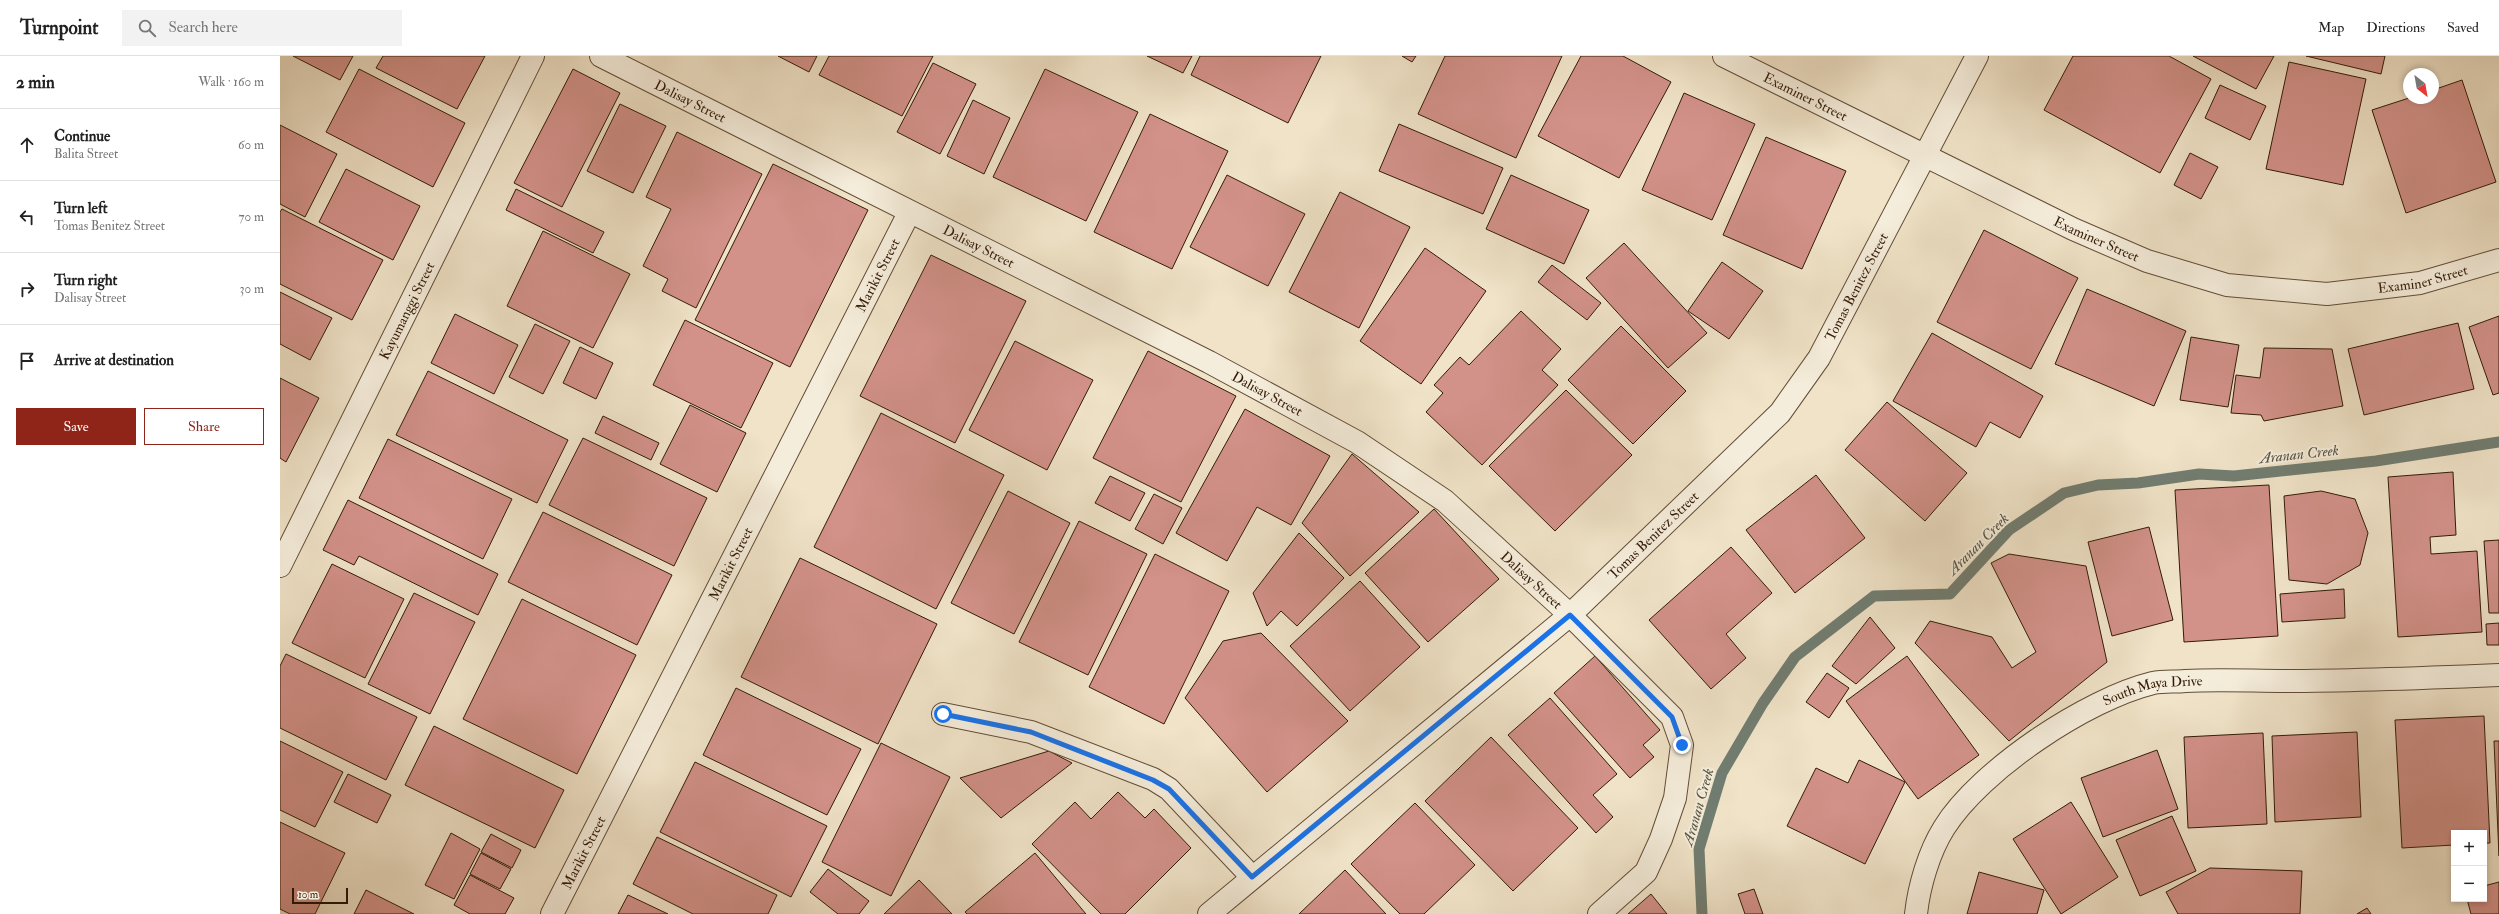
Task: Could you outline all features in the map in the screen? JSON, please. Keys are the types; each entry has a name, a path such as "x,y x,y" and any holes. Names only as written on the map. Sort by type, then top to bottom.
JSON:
{"street":[{"name":"Kayumanggi Street","path":"280,566 533,56"},
{"name":"Dalisay Street","path":"602,56 909,213 1209,362 1357,442 1445,501 1570,615 1672,717 1682,745 1675,798 1661,839 1646,872 1599,914"},
{"name":"Examiner Street","path":"1724,56 2072,229 2147,261 2227,285 2328,294 2420,283 2499,260"},
{"name":"Tomas Benitez Street","path":"1209,914 1570,615 1780,413 1819,358 1976,56"},
{"name":"Marikit Street","path":"552,914 909,213"},
{"name":"South Maya Drive","path":"1916,914 1928,863 1944,828 1964,803 2009,762 2060,725 2122,694 2154,683 2219,679 2364,681 2499,675"},
{"path":"943,714 1031,732 1153,780 1169,789 1252,877"}],"building":[{"path":"293,56 353,56 340,80"},
{"path":"383,56 485,56 457,109 376,68"},
{"path":"778,56 817,56 809,72"},
{"path":"829,56 933,56 902,116 819,75"},
{"path":"1147,56 1192,56 1183,73"},
{"path":"1200,56 1321,56 1288,123 1191,75"},
{"path":"1402,56 1416,56 1412,62"},
{"path":"1445,56 1562,56 1516,158 1418,114"},
{"path":"1581,56 1623,56 1671,82 1619,178 1538,136"},
{"path":"2073,56 2169,56 2211,79 2160,173 2044,110"},
{"path":"2193,56 2274,56 2256,89"},
{"path":"2306,56 2385,56 2381,74"},
{"path":"2289,62 2366,79 2343,185 2266,169"},
{"path":"933,63 976,84 940,154 897,132"},
{"path":"359,69 465,123 433,187 326,132"},
{"path":"573,69 620,93 562,207 514,183"},
{"path":"1045,69 1138,112 1086,221 993,177"},
{"path":"2462,80 2496,182 2406,213 2372,110 2403,100 2403,104 2439,104 2439,88"},
{"path":"2220,85 2266,106 2250,140 2205,118"},
{"path":"1684,93 1755,124 1712,220 1642,190"},
{"path":"973,100 1010,118 984,174 947,156"},
{"path":"620,104 666,126 633,193 587,171"},
{"path":"1150,114 1228,151 1172,269 1094,232"},
{"path":"1399,124 1503,168 1483,214 1379,171"},
{"path":"280,125 337,154 305,217 280,204"},
{"path":"677,132 762,174 696,308 662,291 668,279 643,266 671,209 646,197"},
{"path":"1766,137 1846,171 1802,269 1723,235"},
{"path":"2190,153 2218,167 2201,199 2174,185"},
{"path":"773,164 868,210 790,367 695,320"},
{"path":"346,169 420,206 393,260 319,222"},
{"path":"1227,175 1305,214 1268,286 1190,247"},
{"path":"1511,175 1589,210 1564,264 1486,229"},
{"path":"516,189 604,232 593,253 506,210"},
{"path":"1340,192 1410,227 1359,328 1289,292"},
{"path":"282,209 383,260 352,320 280,284 280,212"},
{"path":"1984,230 2078,278 2031,369 1937,322"},
{"path":"543,231 630,274 593,348 507,306"},
{"path":"1624,243 1707,333 1668,368 1586,278"},
{"path":"1425,248 1486,291 1421,384 1360,341"},
{"path":"931,255 1026,301 955,443 860,396"},
{"path":"1722,262 1763,291 1729,339 1688,311"},
{"path":"1552,265 1601,303 1587,320 1538,282"},
{"path":"2087,289 2186,331 2154,406 2055,364"},
{"path":"280,292 332,318 310,360 280,344"},
{"path":"1521,311 1561,349 1542,370 1558,385 1482,465 1426,412 1443,393 1434,385 1460,357 1469,365"},
{"path":"455,314 518,345 494,394 431,363"},
{"path":"2499,316 2499,393 2493,395 2469,327"},
{"path":"685,320 773,363 741,428 653,385"},
{"path":"2458,323 2474,389 2364,415 2348,349"},
{"path":"535,324 570,341 543,394 509,377"},
{"path":"1621,326 1686,391 1633,444 1568,380"},
{"path":"1932,333 2043,396 2020,438 1990,422 1976,447 1893,401"},
{"path":"2191,337 2239,345 2228,407 2180,400"},
{"path":"1015,341 1093,380 1047,470 969,430"},
{"path":"580,347 613,363 596,399 563,383"},
{"path":"2264,348 2332,349 2343,406 2264,421 2261,415 2231,413 2236,375 2260,378"},
{"path":"1148,351 1236,396 1181,502 1093,458"},
{"path":"428,371 568,440 537,503 396,435"},
{"path":"280,378 319,398 286,462 280,458"},
{"path":"1566,390 1632,455 1555,531 1489,466"},
{"path":"1887,402 1967,473 1925,521 1845,450"},
{"path":"690,405 746,433 717,492 660,464"},
{"path":"1245,409 1330,456 1291,525 1257,507 1227,561 1176,533"},
{"path":"881,413 1004,475 936,609 814,547"},
{"path":"603,416 659,443 651,460 595,433"},
{"path":"583,438 707,498 674,566 549,505"},
{"path":"388,439 512,499 483,559 359,498"},
{"path":"1352,454 1419,512 1350,576 1302,523"},
{"path":"2453,472 2456,535 2430,537 2431,554 2477,551 2482,632 2398,637 2388,477"},
{"path":"1816,475 1865,538 1795,593 1746,530"},
{"path":"1110,476 1145,493 1130,521 1095,503"},
{"path":"2269,485 2278,636 2184,642 2175,490"},
{"path":"1008,491 1070,523 1014,634 951,603"},
{"path":"2321,491 2355,499 2368,533 2360,565 2327,584 2289,580 2284,496"},
{"path":"1154,494 1182,508 1163,544 1135,529"},
{"path":"348,500 498,574 478,615 359,556 354,565 323,550"},
{"path":"1434,509 1499,579 1428,642 1365,573"},
{"path":"543,512 672,575 637,645 508,582"},
{"path":"1079,521 1147,554 1088,675 1019,642"},
{"path":"2149,527 2173,620 2112,636 2088,542"},
{"path":"1299,533 1344,578 1297,626 1281,611 1267,626 1253,593"},
{"path":"2499,540 2499,613 2489,613 2484,541"},
{"path":"1731,547 1772,593 1726,634 1746,658 1711,689 1649,620"},
{"path":"1155,554 1229,591 1164,724 1089,687"},
{"path":"2009,554 2086,566 2107,662 2009,741 1915,643 1930,621 1992,637 2012,668 2036,652 1991,563"},
{"path":"800,558 937,624 878,744 741,677"},
{"path":"332,564 404,599 365,678 292,643"},
{"path":"1360,581 1420,647 1350,711 1290,646"},
{"path":"2344,589 2345,618 2282,622 2280,594"},
{"path":"414,593 475,622 430,714 368,684"},
{"path":"522,599 636,655 577,774 463,719"},
{"path":"1870,617 1895,648 1856,684 1832,666"},
{"path":"2499,623 2499,645 2487,645 2486,624"},
{"path":"1261,633 1348,721 1267,792 1185,698 1223,641"},
{"path":"286,654 417,717 386,780 280,728 280,666"},
{"path":"1595,656 1660,730 1643,745 1654,757 1630,778 1554,693"},
{"path":"1907,656 1979,755 1918,799 1846,701"},
{"path":"1827,673 1849,688 1829,718 1806,702"},
{"path":"736,688 861,749 827,815 703,755"},
{"path":"1550,698 1617,774 1593,795 1613,817 1596,833 1508,735"},
{"path":"2484,716 2490,843 2487,843 2487,830 2451,830 2451,845 2402,848 2395,720"},
{"path":"434,726 564,790 535,848 405,785"},
{"path":"2357,732 2361,817 2275,822 2272,736"},
{"path":"2263,733 2267,824 2188,828 2184,737"},
{"path":"1491,737 1578,828 1513,891 1425,801"},
{"path":"280,741 343,772 315,827 280,810"},
{"path":"2494,741 2499,741 2499,856"},
{"path":"881,743 950,777 891,896 822,862"},
{"path":"2157,750 2178,809 2103,837 2081,778"},
{"path":"1049,751 1072,763 1001,818 960,778"},
{"path":"1859,760 1905,782 1865,864 1787,826 1816,768 1848,783"},
{"path":"695,762 827,826 791,897 660,832"},
{"path":"348,774 391,795 377,823 334,802"},
{"path":"1118,792 1145,818 1154,809 1191,848 1125,914 1101,914 1032,844 1075,802 1091,819"},
{"path":"2071,802 2118,877 2061,914 2013,839"},
{"path":"1415,803 1475,865 1424,914 1400,914 1351,864"},
{"path":"2172,816 2196,871 2140,896 2116,840"},
{"path":"280,822 345,853 315,914 290,914 280,909"},
{"path":"451,833 480,849 454,899 425,885"},
{"path":"491,834 521,850 512,868 481,852"},
{"path":"657,837 777,895 768,914 693,914 633,884"},
{"path":"481,853 511,869 500,889 470,874"},
{"path":"1035,853 1086,914 967,914 965,912"},
{"path":"2210,868 2302,871 2300,914 2178,914 2166,892"},
{"path":"828,869 869,901 859,914 838,914 810,892"},
{"path":"1345,870 1386,914 1299,914"},
{"path":"1979,872 2044,890 2037,914 1967,914"},
{"path":"470,875 514,898 505,914 470,914 454,905"},
{"path":"919,880 952,914 884,914"},
{"path":"2499,882 2499,914 2471,914 2468,902 2487,902 2487,885"},
{"path":"1754,889 1763,914 1745,914 1738,894"},
{"path":"366,890 414,914 354,914"},
{"path":"1651,894 1667,914 1628,914"},
{"path":"628,895 668,914 618,914"},
{"path":"2367,908 2371,914 2357,914"}],"waterway":[{"name":"Aranan Creek","path":"1702,914 1699,849 1722,773 1763,703 1795,657 1874,596 1950,594 2009,530 2064,493 2098,485 2138,483 2199,474 2234,476 2376,461 2499,442"}],"route":[{"path":"943,714 1031,732 1153,780 1169,789 1252,877 1570,615 1672,717 1682,745"}]}
